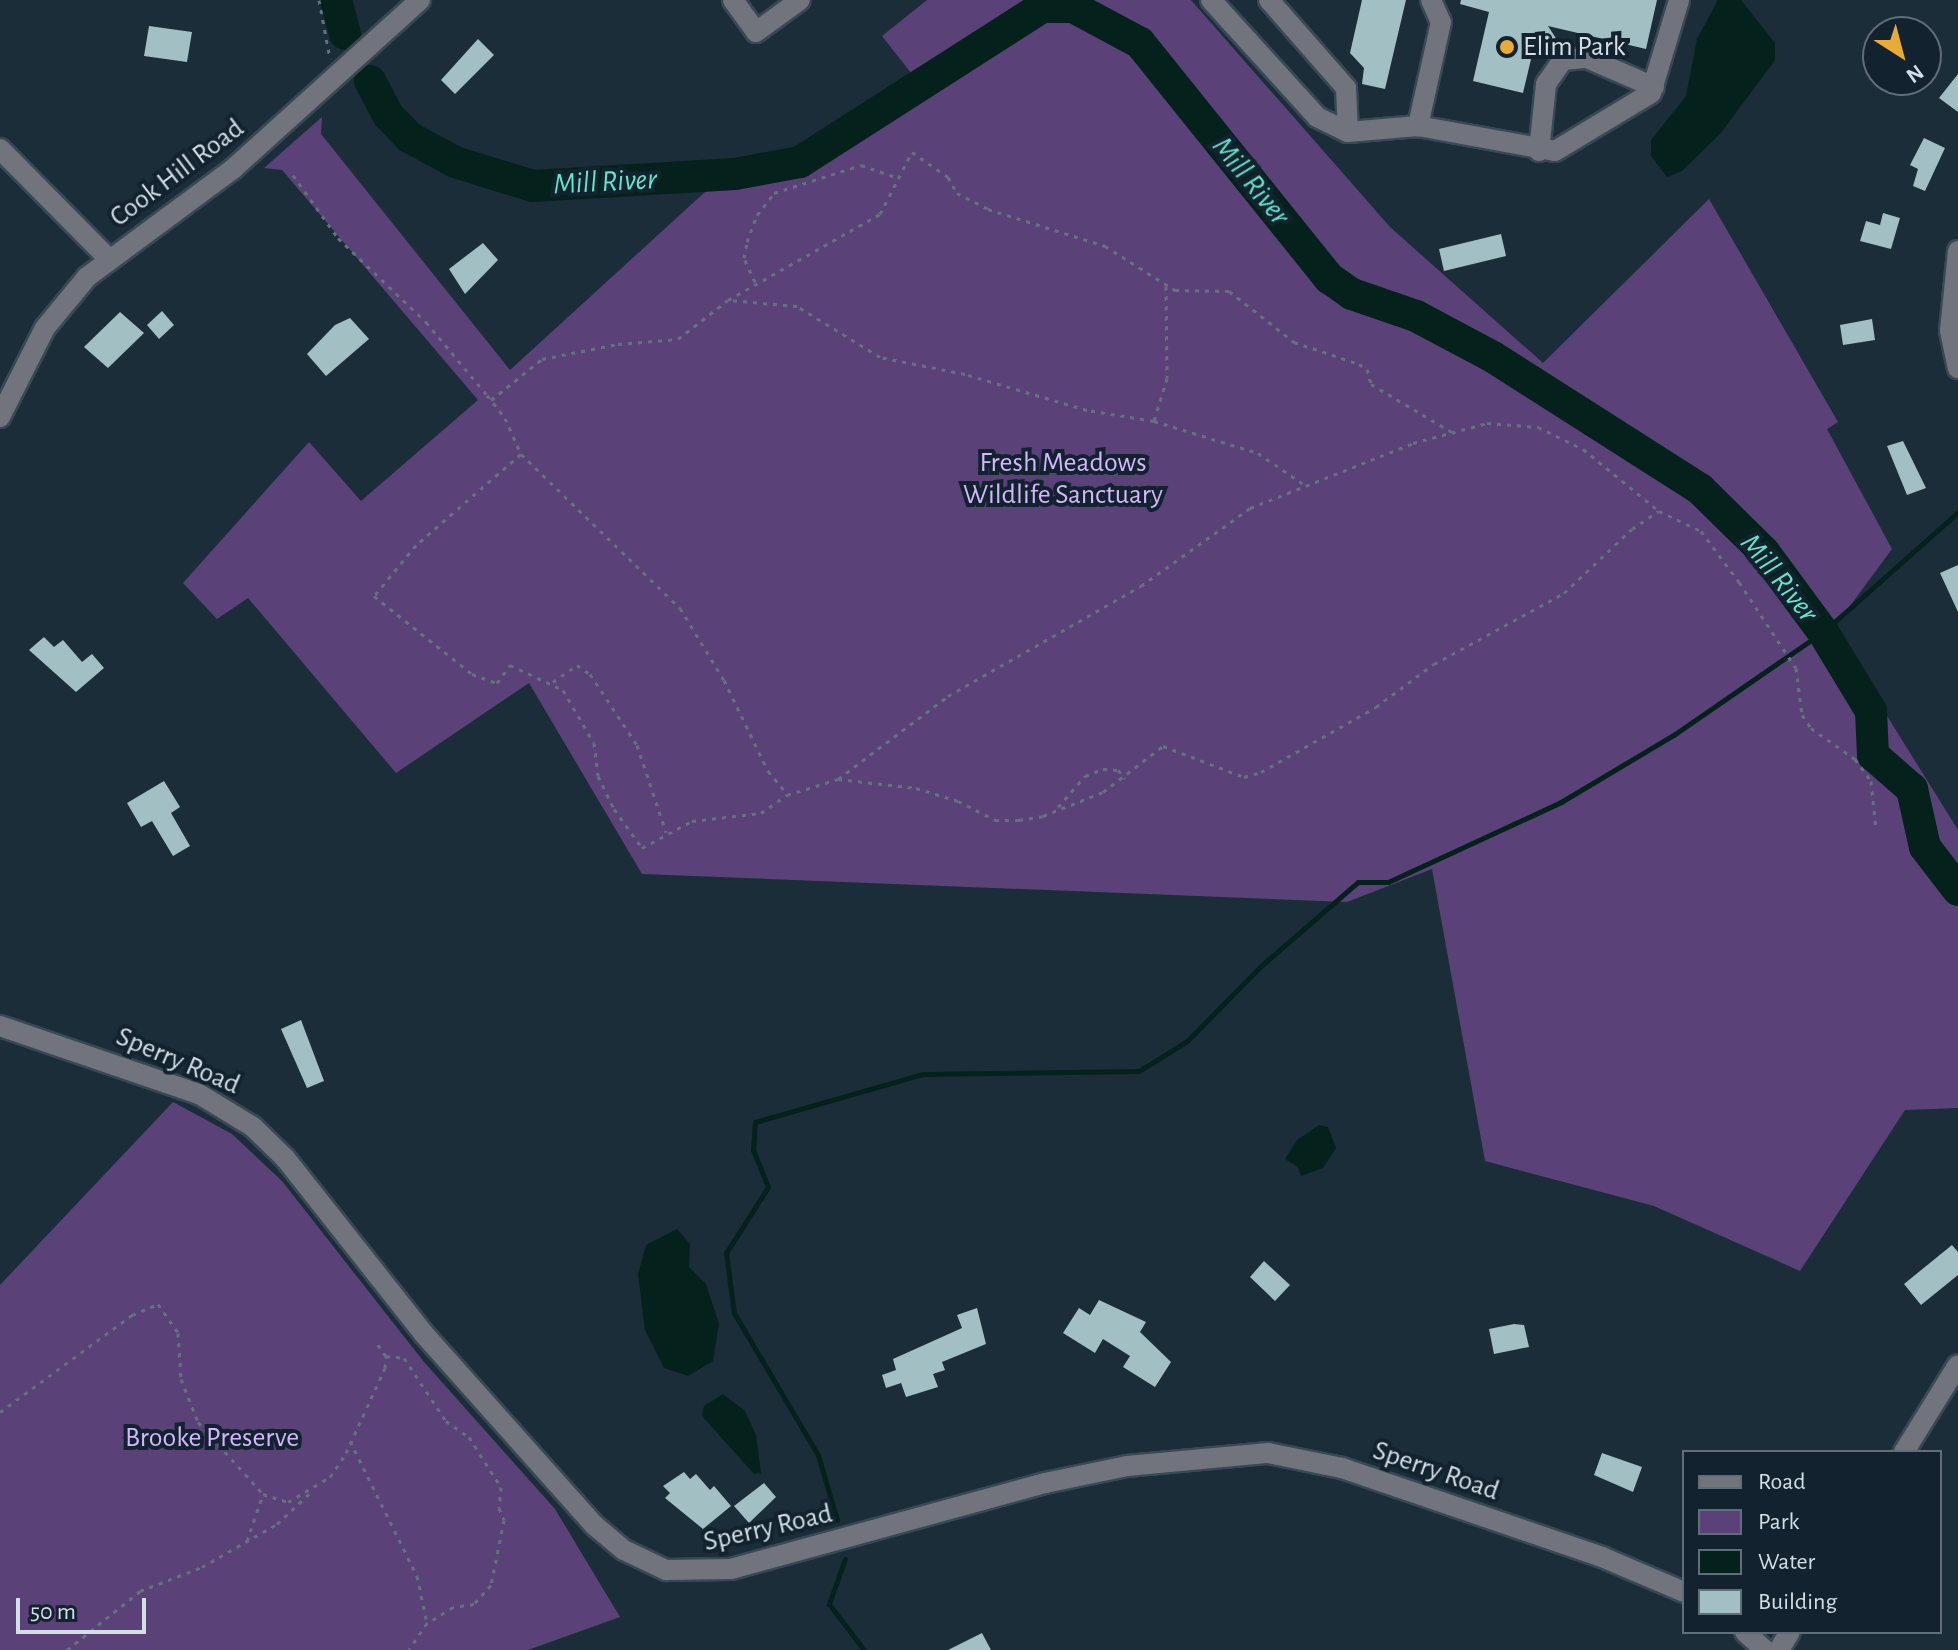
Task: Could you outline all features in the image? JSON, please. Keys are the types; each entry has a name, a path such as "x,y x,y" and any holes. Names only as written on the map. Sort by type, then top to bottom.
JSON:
{"street":[{"name":"Cook Hill Road","path":"0,417 45,328 109,259 233,169 340,76 420,0"},
{"path":"733,0 756,32 800,0"},
{"path":"1211,0 1317,117 1348,132 1418,126 1539,151 1562,150 1640,103 1654,87 1679,0"},
{"path":"1269,0 1346,88 1348,132"},
{"path":"1418,126 1441,22 1431,0"},
{"path":"1539,151 1546,84 1563,60 1587,58 1654,87"},
{"path":"0,149 109,259"},
{"path":"1958,251 1950,331 1958,368"},
{"name":"Sperry Road","path":"0,1026 199,1094 253,1127 285,1158 423,1333 594,1525 624,1550 666,1570 731,1569 1021,1489 1127,1466 1268,1453 1342,1468 1602,1557 1682,1591"},
{"path":"1905,1450 1958,1365"},
{"path":"1747,1634 1765,1650"}],"path":[{"path":"319,0 326,49 340,76"},
{"path":"491,400 542,359 562,352 674,340 691,331 755,282 880,214 895,177 912,152 968,199 1105,246 1166,286 1229,291 1294,342 1359,364 1367,369 1371,384 1452,432"},
{"path":"755,282 744,258 747,242 757,215 774,193 861,165 895,177"},
{"path":"293,175 338,238 426,322 491,400 521,454 610,536 693,624 768,771 787,795"},
{"path":"1154,421 1167,378 1166,286"},
{"path":"728,300 797,306 880,357 965,374 1087,410 1154,421 1258,453 1306,486"},
{"path":"521,454 491,485 479,488 416,545 374,596 472,674 497,683 510,665 563,690 594,743 598,776 627,830 642,848 666,832 704,818 761,813 787,795 838,779 948,696 1141,586 1250,508 1363,459 1487,423 1538,427 1583,449 1659,511 1701,531 1796,668 1802,715 1811,728 1855,759 1871,781 1876,829"},
{"path":"838,779 916,788 958,801 995,820 1043,816 1125,779 1163,746 1244,777 1261,772 1376,707 1434,664 1564,593 1632,529 1659,511"},
{"path":"552,683 577,665 590,674 637,745 666,832"},
{"path":"1056,810 1085,776 1103,769 1118,770 1125,779"},
{"path":"0,1412 132,1315 158,1304 178,1333 181,1379 198,1422 263,1494 288,1502 313,1490"},
{"path":"378,1345 386,1356 404,1358 415,1370 421,1390 446,1421 469,1437 501,1487 499,1508 504,1520 491,1585 474,1604 453,1607 427,1623 409,1650"},
{"path":"67,1650 85,1640 140,1591 202,1567 277,1524 330,1477 380,1381 386,1356"},
{"path":"350,1441 417,1576 427,1623"},
{"path":"247,1541 263,1494"}],"green space":[{"name":"Fresh Meadows Wildlife Sanctuary","path":"927,0 1191,0 1390,227 1543,363 1709,199 1838,422 1827,429 1892,549 1833,629 1958,830 1958,1108 1905,1110 1800,1271 1654,1206 1485,1161 1432,869 1347,902 642,874 529,683 396,773 248,598 217,619 183,583 309,442 361,501 478,400 282,170 264,168 322,117 321,134 510,370 716,182 744,164 830,138 919,83 882,36"},
{"name":"Brooke Preserve","path":"173,1102 232,1134 282,1181 424,1362 555,1509 620,1617 528,1650 0,1650 0,1285"}],"water":[{"path":"1718,0 1741,0 1775,43 1775,60 1721,133 1682,171 1667,177 1651,156 1651,140 1686,96 1697,39"},
{"path":"1319,1125 1328,1127 1336,1148 1323,1168 1301,1176 1298,1167 1285,1159 1297,1140"},
{"path":"677,1229 690,1244 689,1267 706,1284 719,1324 713,1361 688,1376 664,1368 645,1330 638,1274 646,1245"},
{"path":"723,1394 745,1411 756,1435 761,1473 754,1474 702,1416 704,1406"}],"building":[{"path":"1362,0 1406,0 1385,89 1362,84 1364,68 1350,53"},
{"name":"Elim Park","path":"1461,0 1657,0 1646,49 1548,26 1561,46 1549,54 1537,34 1523,93 1473,81 1489,12 1460,4"},
{"path":"149,26 192,32 187,62 144,56"},
{"path":"478,39 494,55 455,94 441,80"},
{"path":"1958,74 1958,112 1939,98"},
{"path":"1924,138 1945,148 1925,191 1913,186 1918,169 1910,165"},
{"path":"1883,213 1900,218 1891,249 1860,241 1866,221 1880,225"},
{"path":"1501,234 1506,256 1444,271 1439,249"},
{"path":"483,243 498,260 465,294 449,269"},
{"path":"162,311 174,325 159,339 147,325"},
{"path":"120,312 144,333 108,368 84,347"},
{"path":"350,318 369,339 326,376 307,354 335,325"},
{"path":"1872,319 1875,340 1843,345 1840,325"},
{"path":"1903,441 1926,488 1907,495 1887,446"},
{"path":"1958,565 1958,612 1940,573"},
{"path":"44,637 54,647 63,640 82,662 92,654 104,668 76,692 29,650"},
{"path":"164,781 180,807 171,813 190,846 173,856 152,821 141,827 127,803"},
{"path":"301,1020 324,1081 307,1088 281,1029"},
{"path":"1952,1245 1958,1252 1958,1275 1921,1305 1904,1284"},
{"path":"1264,1261 1290,1285 1275,1301 1250,1277"},
{"path":"1099,1300 1146,1322 1140,1332 1171,1362 1155,1387 1123,1367 1130,1356 1103,1339 1095,1353 1063,1333 1079,1308 1090,1315"},
{"path":"977,1308 986,1344 942,1362 945,1370 933,1374 938,1387 906,1397 901,1383 886,1388 882,1375 896,1370 893,1359 962,1328 957,1315"},
{"path":"1524,1325 1529,1347 1494,1354 1489,1329"},
{"path":"1602,1453 1642,1467 1633,1492 1594,1475"},
{"path":"684,1472 690,1479 696,1474 710,1490 714,1486 731,1506 703,1529 665,1498 670,1493 663,1486"},
{"path":"764,1483 776,1497 749,1523 734,1506"},
{"path":"982,1633 991,1650 948,1650"}],"waterway":[{"name":"Mill River","path":"336,0 345,34"},
{"name":"Mill River","path":"370,81 389,116 409,137 455,162 533,186 735,174 800,162 1042,7 1073,7 1140,43 1329,278 1352,294 1416,316 1493,357 1700,489 1764,552 1823,632 1871,711 1873,755 1912,789 1925,847 1958,890"},
{"path":"837,1520 818,1455 734,1313 726,1253 768,1187 753,1150 755,1122 922,1074 1139,1071 1187,1041 1261,966 1358,882 1388,882 1561,802 1675,734 1823,632 1958,512"},
{"path":"845,1559 829,1604 864,1650"}],"place":[{"name":"Elim Park","path":"1507,47"}]}
